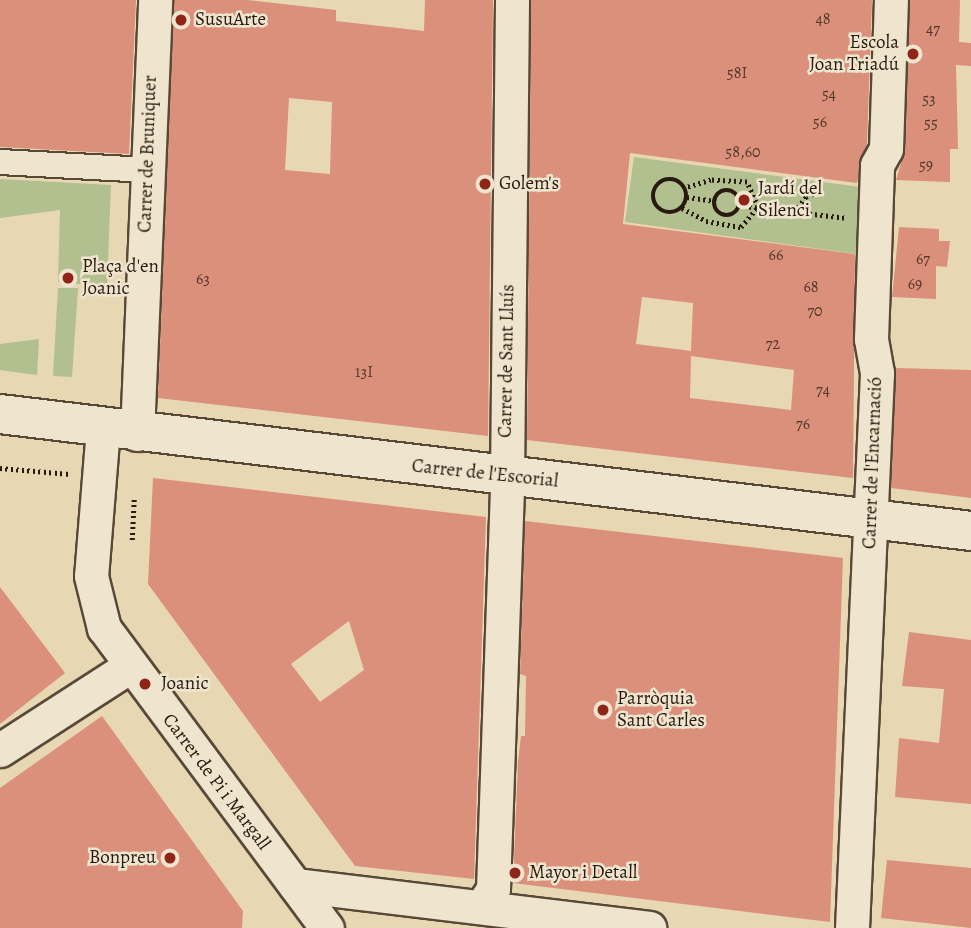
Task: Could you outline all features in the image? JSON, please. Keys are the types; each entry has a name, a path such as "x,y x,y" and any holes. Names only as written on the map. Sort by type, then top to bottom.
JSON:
{"street":[{"name":"Carrer de Bruniquer","path":"120,431 147,170 155,0"},
{"name":"Carrer de Sant Lluís","path":"481,919 493,889 507,479 512,0"},
{"name":"Carrer de l'Encarnació","path":"852,928 877,373 871,339 877,177 886,149 891,0"},
{"path":"0,162 147,170"},
{"name":"Carrer de l'Escorial","path":"0,414 507,479 869,516 971,531"},
{"name":"Carrer de Pi i Margall","path":"120,431 91,576 104,628 129,667 327,928"},
{"path":"0,750 129,667"},
{"path":"295,885 481,919 649,928"}],"path":[{"path":"682,208 687,197 685,188 670,178 653,193 660,210 682,208 706,221 741,227 758,208"},
{"path":"685,188 711,180 747,182 758,208"},
{"path":"687,197 714,201 724,216 733,215 740,205 727,190 714,201"},
{"path":"795,212 806,195 820,192"},
{"path":"744,206 858,219"},
{"path":"0,468 85,475"},
{"path":"132,540 134,499"}],"green space":[{"name":"Jardí del Silenci","path":"634,157 860,187 857,254 625,222"},
{"path":"0,179 111,185 107,287 58,282 60,210 0,218"},
{"path":"58,288 78,288 72,377 53,376"},
{"path":"39,339 37,375 0,370 0,344"}],"building":[{"path":"0,0 136,0 129,154 0,147"},
{"path":"174,0 247,0 336,10 336,21 424,31 425,0 493,0 488,436 158,398","holes":["289,98 332,102 330,174 285,170"]},
{"path":"531,0 872,0 867,144 857,183 630,153 623,224 855,254 853,478 527,440","holes":["642,297 693,303 691,351 636,344","691,356 794,370 791,410 690,398"]},
{"path":"910,0 960,0 959,42 971,43 971,66 956,65 958,149 950,149 950,182 896,180 905,150"},
{"path":"899,227 939,229 939,241 950,241 947,267 936,266 936,299 892,297"},
{"path":"896,368 971,370 971,498 891,488"},
{"path":"153,478 486,517 474,879 355,866 148,584","holes":["349,621 364,670 320,702 291,664"]},
{"path":"525,521 843,558 830,922 513,883 518,762 521,736 525,736 526,676 520,674"},
{"path":"0,587 65,673 0,724"},
{"path":"909,632 971,640 971,804 895,797 899,738 939,743 944,689 902,686"},
{"path":"102,716 243,911 242,928 0,928 0,788"},
{"path":"887,860 971,868 971,928 881,918"}],"place":[{"name":"SusuArte","path":"181,20"},
{"name":"Escola Joan Triadú","path":"913,54"},
{"name":"Golem's","path":"485,184"},
{"name":"Jardí del Silenci","path":"744,200"},
{"name":"Plaça d'en Joanic","path":"68,278"},
{"name":"Joanic","path":"145,684"},
{"name":"Parròquia Sant Carles","path":"603,710"},
{"name":"Bonpreu","path":"170,858"},
{"name":"Mayor i Detall","path":"515,873"}]}
